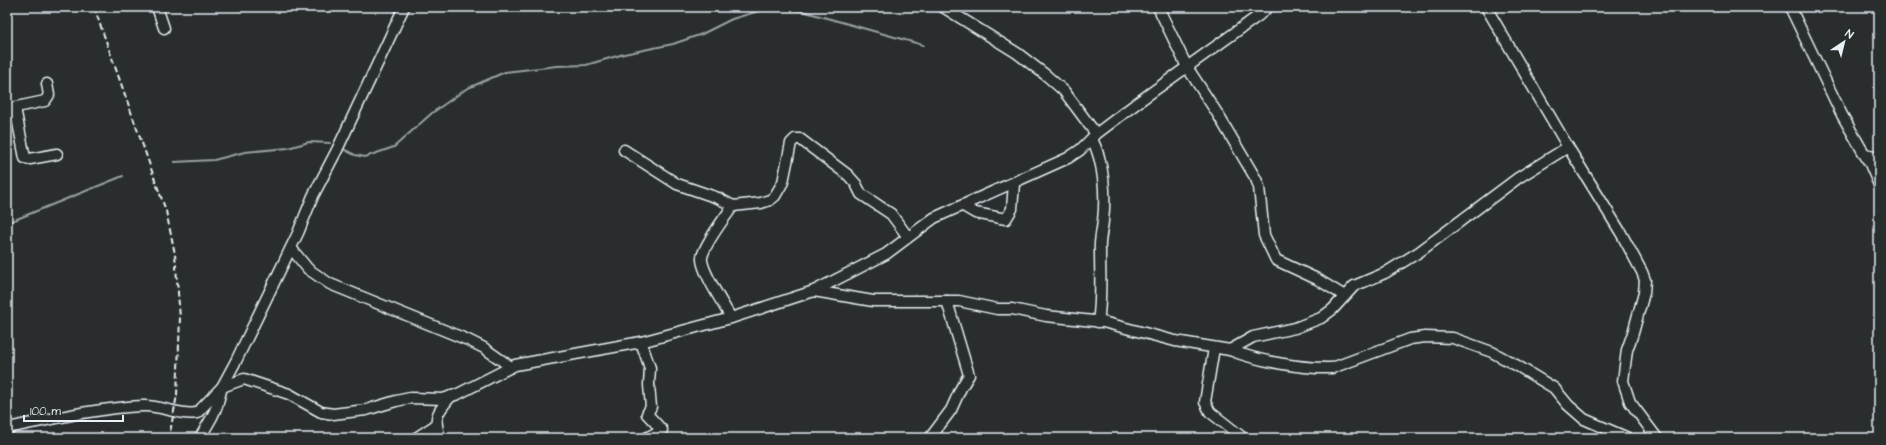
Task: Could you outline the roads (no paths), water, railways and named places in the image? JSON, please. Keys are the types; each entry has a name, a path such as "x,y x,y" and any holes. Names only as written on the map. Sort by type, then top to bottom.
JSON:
{"street":[{"path":"157,7 164,28"},
{"path":"200,438 217,406 222,387 291,248 314,196 404,7"},
{"path":"943,7 1017,53 1047,76 1064,91 1094,137 1100,158 1104,219 1100,250 1101,301 1098,322"},
{"path":"1158,7 1187,67 1224,124 1260,187 1264,235 1276,260 1317,279 1343,295"},
{"path":"7,428 63,416 143,406 157,407 181,413 197,413 222,387 239,380 250,380 289,394 313,409 332,414 366,410 396,400 410,398 443,398 451,396 512,367 524,363 641,342 731,318 814,291 886,254 934,218 1068,158 1268,7"},
{"path":"1486,7 1568,147 1621,232 1642,272 1645,280 1644,293 1634,333 1627,350 1623,381 1630,402 1657,438"},
{"path":"1790,7 1842,115 1865,154 1879,185"},
{"path":"47,84 48,98 45,101 11,108 25,158 30,159 56,154"},
{"path":"624,150 677,184 718,198 733,206 762,203 775,196 783,182 791,143 795,139 800,139 848,175 856,184 861,194 891,214 908,237"},
{"path":"1230,350 1253,337 1295,328 1321,318 1333,308 1343,295 1360,282 1385,272 1419,252 1518,178 1568,147"},
{"path":"1865,154 1879,157"},
{"path":"963,206 971,212 1006,219 1012,209 1014,182"},
{"path":"731,318 722,299 704,270 702,256 733,206"},
{"path":"291,248 308,269 330,284 468,340 484,348 512,367"},
{"path":"814,291 873,301 959,301 997,309 1012,309 1046,316 1098,322 1175,341 1230,350 1252,358 1327,368 1343,365 1410,339 1425,337 1453,338 1492,352 1516,365 1554,388 1575,413 1584,420 1628,438"},
{"path":"930,438 951,410 969,374 963,359 948,301"},
{"path":"641,342 650,368 649,385 651,407 647,414 662,430 646,438"},
{"path":"1214,348 1205,402 1210,412 1243,438"},
{"path":"440,438 436,425 437,415 451,396"},
{"path":"416,438 436,425"}],"waterway":[{"path":"345,150 355,155 365,157 394,147 432,113 466,89 505,72 557,66 586,65 624,54 673,44 702,34 732,19 769,8 802,11 923,45"},
{"path":"174,162 214,160 245,152 288,148 309,142 330,143"},
{"path":"7,223 123,176"}],"railway":[{"path":"94,7 166,211 175,254 180,318 177,395 169,438"}]}
